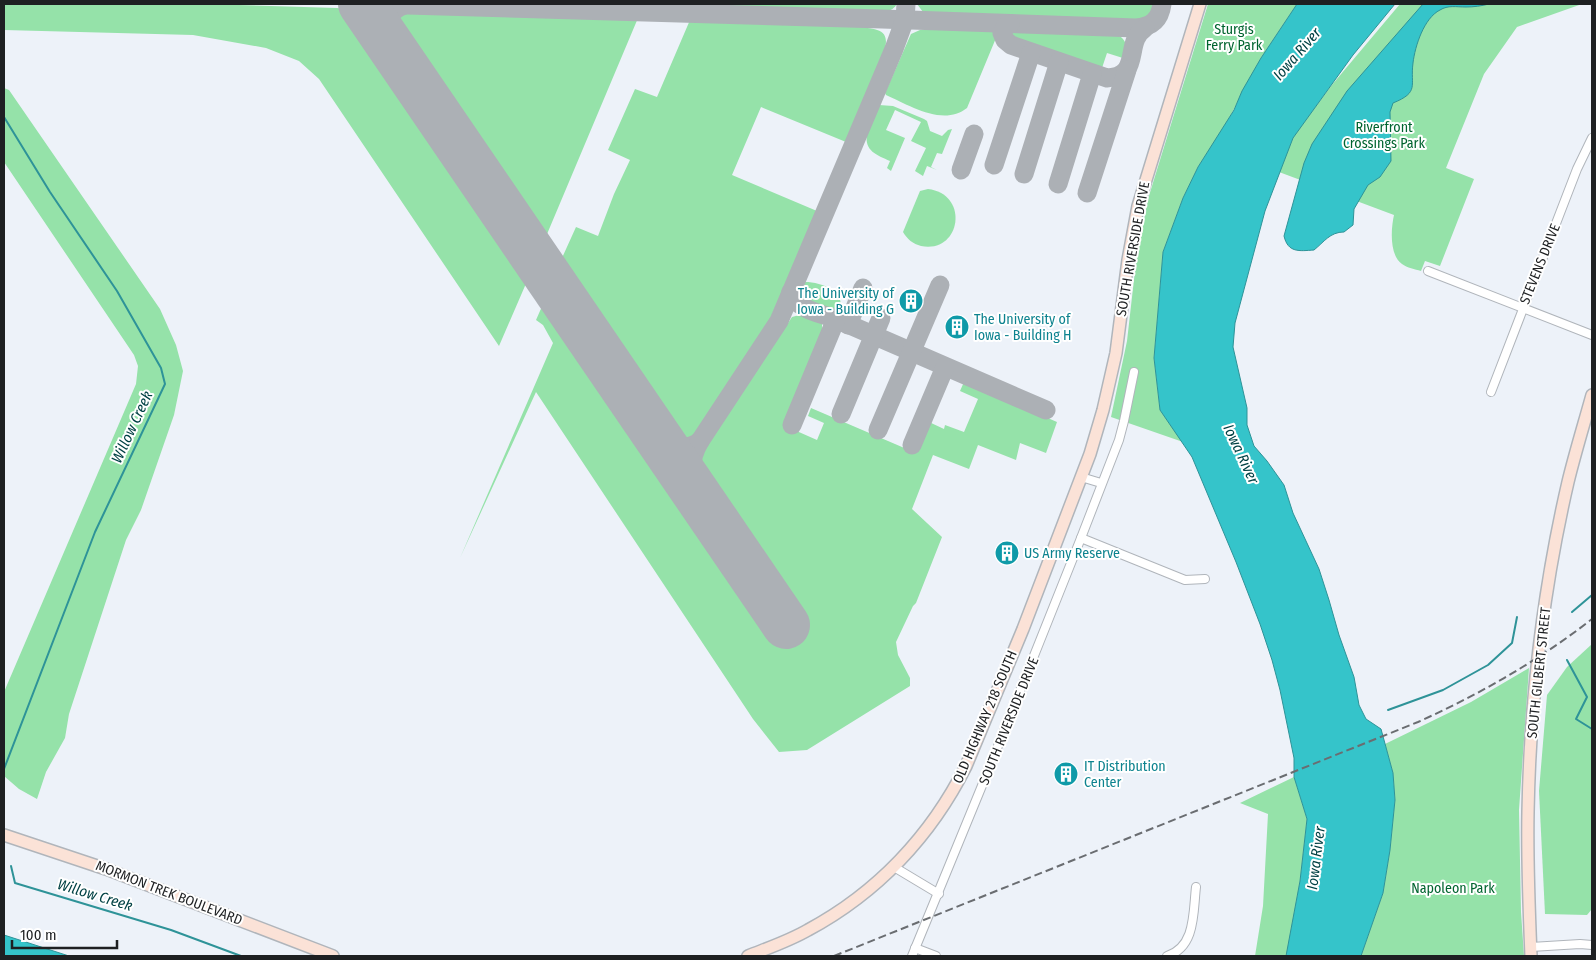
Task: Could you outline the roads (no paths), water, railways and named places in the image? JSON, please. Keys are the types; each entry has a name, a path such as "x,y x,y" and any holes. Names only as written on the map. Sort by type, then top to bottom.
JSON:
{"main road":[{"name":"SOUTH RIVERSIDE DRIVE","path":"1082,477 1103,410 1116,353 1128,260 1138,206 1200,4"},
{"name":"SOUTH GILBERT STREET","path":"1531,952 1528,896 1528,808 1533,714 1539,657 1562,511 1592,395"},
{"name":"OLD HIGHWAY 218 SOUTH","path":"748,956 784,942 830,918 863,894 894,867 914,847 932,824 956,787 966,766 1016,646 1082,477"},
{"name":"MORMON TREK BOULEVARD","path":"4,835 106,869 333,956"}],"street":[{"name":"STEVENS DRIVE","path":"1491,392 1577,169 1592,138"},
{"path":"1428,271 1592,335"},
{"name":"SOUTH RIVERSIDE DRIVE","path":"912,956 939,894 1081,538 1124,421 1134,372"},
{"path":"1082,477 1101,483"},
{"path":"1081,538 1185,580 1205,579"},
{"path":"894,867 939,894"},
{"path":"1167,956 1178,952 1190,935 1196,886"},
{"path":"1531,952 1580,944 1592,945"},
{"path":"915,948 936,956"}],"water":[{"name":"Iowa River","path":"1297,4 1395,4 1353,55 1293,138 1265,211 1235,323 1233,347 1247,408 1247,425 1254,446 1284,485 1293,513 1319,569 1354,677 1359,705 1366,719 1381,729 1393,773 1395,800 1383,893 1361,956 1286,956 1300,881 1307,819 1294,777 1294,758 1280,690 1260,624 1192,457 1160,410 1154,358 1163,252 1183,198 1198,167 1234,110 1242,91 1261,58"},
{"path":"1423,4 1489,4 1472,7 1446,7 1429,19 1421,33 1416,49 1410,92 1393,103 1390,112 1391,161 1380,177 1368,185 1354,209 1353,225 1344,232 1331,236 1314,250 1295,250 1291,248 1288,246 1284,236 1304,163 1312,144 1347,91"},
{"path":"4,935 69,956 4,956"}],"waterway":[{"name":"Willow Creek","path":"4,117 50,192 117,291 161,368 165,384 95,532 4,769"},
{"path":"1572,612 1592,595"},
{"path":"1388,710 1443,690 1488,665 1512,643 1517,617"},
{"path":"1567,660 1587,697 1576,719 1592,729"},
{"name":"Willow Creek","path":"11,866 15,883 171,930 241,956"}],"railway":[{"path":"834,956 1418,722 1464,700 1530,663 1592,619"}],"place":[{"name":"The University of Iowa - Building G","path":"911,301"},
{"name":"The University of Iowa - Building H","path":"957,327"},
{"name":"US Army Reserve","path":"1007,553"},
{"name":"IT Distribution Center","path":"1066,774"}],"park label":[{"name":"Sturgis Ferry Park","path":"1234,38"},
{"name":"Riverfront Crossings Park","path":"1384,136"},
{"name":"Napoleon Park","path":"1453,888"}]}
